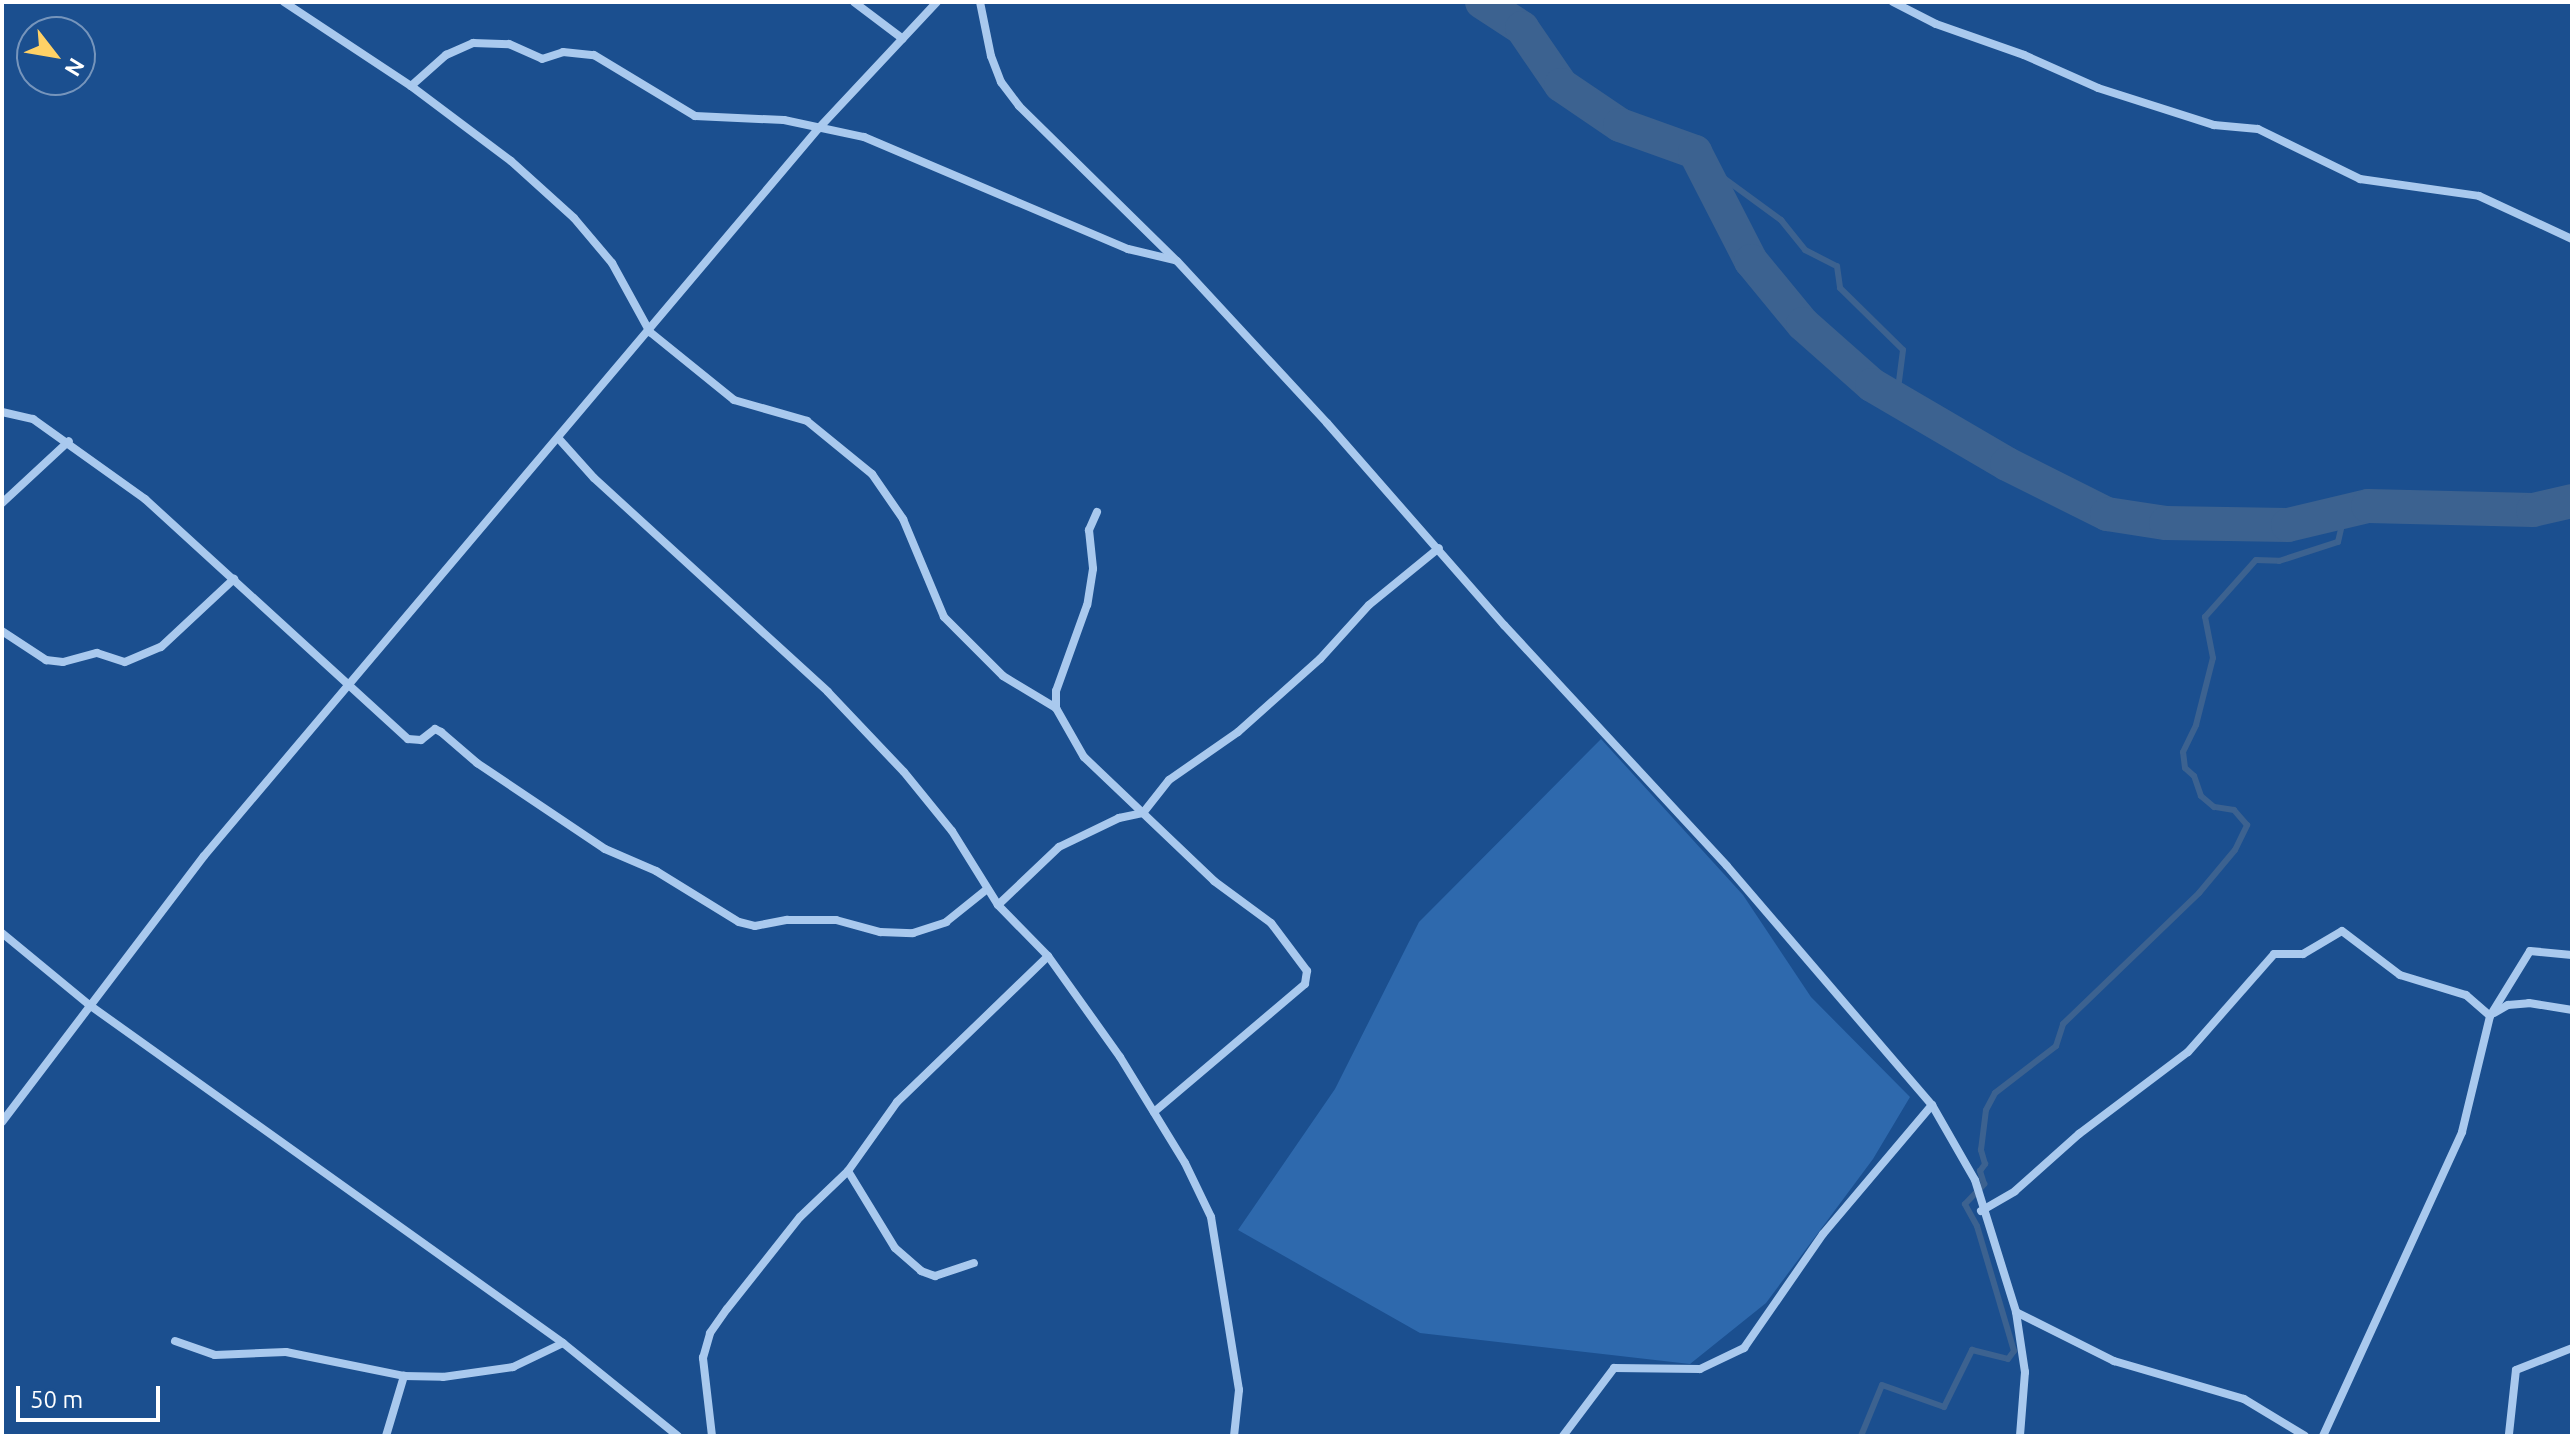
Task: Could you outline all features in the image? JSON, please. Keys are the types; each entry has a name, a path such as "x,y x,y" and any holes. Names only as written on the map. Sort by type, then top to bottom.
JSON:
{"street":[{"path":"284,2 411,86 511,161 574,218 612,263 650,332 734,400 807,421 872,474 903,519 944,617 1003,676 1056,708 1084,757 1214,881 1271,923 1307,971 1305,984 1154,1112"},
{"path":"854,2 903,39"},
{"path":"2,1122 88,1004 204,856 650,332 818,129 937,2"},
{"path":"980,2 1001,82 1177,261 1439,548 1727,866 1932,1105 1960,1149 2016,1312 2025,1372 2020,1436"},
{"path":"1893,2 1936,24 2024,55 2098,88 2214,125 2258,129 2360,179 2500,203 2572,239"},
{"path":"411,86 446,55 473,43 509,44 542,59 563,52 594,55 695,116 784,120 864,137 1128,249 1177,261"},
{"path":"2,412 33,419 69,441 145,499 408,739 421,740 435,729 441,732 477,763 605,849 656,871 739,922 755,926 787,920 836,920 880,932 913,933 946,922 987,889"},
{"path":"559,439 594,478 828,692 952,831 998,905 1048,956 1154,1112 1211,1217 1239,1390 1234,1436"},
{"path":"2,503 69,441"},
{"path":"1056,708 1056,691 1087,605 1093,569 1089,530 1097,512"},
{"path":"998,905 1059,847 1119,818 1143,813 1169,780 1238,732 1320,659 1369,605 1439,548"},
{"path":"2,631 46,660 63,662 97,653 125,662 161,647 234,579"},
{"path":"1981,1211 2015,1191 2079,1134 2188,1052 2274,954 2303,954 2342,931 2400,975 2466,995 2490,1016"},
{"path":"2,933 88,1004 563,1343 678,1436"},
{"path":"2323,1436 2462,1132 2490,1016 2530,951 2572,955"},
{"path":"712,1436 703,1358 710,1333 775,1246 848,1171 922,1076 1048,956"},
{"path":"2490,1016 2518,1004 2572,1010"},
{"path":"1563,1436 1614,1368 1700,1369 1744,1348 1823,1234 1932,1105"},
{"path":"848,1171 895,1248 921,1271 935,1276 974,1263"},
{"path":"2016,1312 2114,1361 2244,1399 2305,1436"},
{"path":"175,1341 215,1355 286,1352 404,1376 513,1367 563,1343"},
{"path":"2509,1434 2516,1370 2572,1348"},
{"path":"386,1436 404,1376"}],"shaded area":[{"path":"1601,739 1743,895 1811,997 1910,1097 1873,1159 1766,1303 1690,1364 1420,1333 1238,1230 1335,1089 1419,922"}],"waterway":[{"path":"1482,2 1522,28 1561,85 1620,125 1695,152 1751,261 1803,324 1872,385 2007,464 2107,514 2166,523 2288,525 2368,506 2533,510 2572,501"},
{"path":"1699,160 1781,220 1805,250 1837,266 1840,288 1903,350 1897,397"},
{"path":"1861,1436 1882,1385 1944,1407 1972,1350 2008,1359 2014,1351 1977,1226 1965,1204 1984,1184 1980,1171 1985,1164 1981,1150 1986,1110 1995,1093 2056,1046 2063,1024 2199,893 2235,850 2247,825 2234,810 2214,807 2201,796 2194,776 2185,768 2183,752 2196,725 2213,658 2205,617 2256,560 2279,561 2338,542 2345,511"}]}
